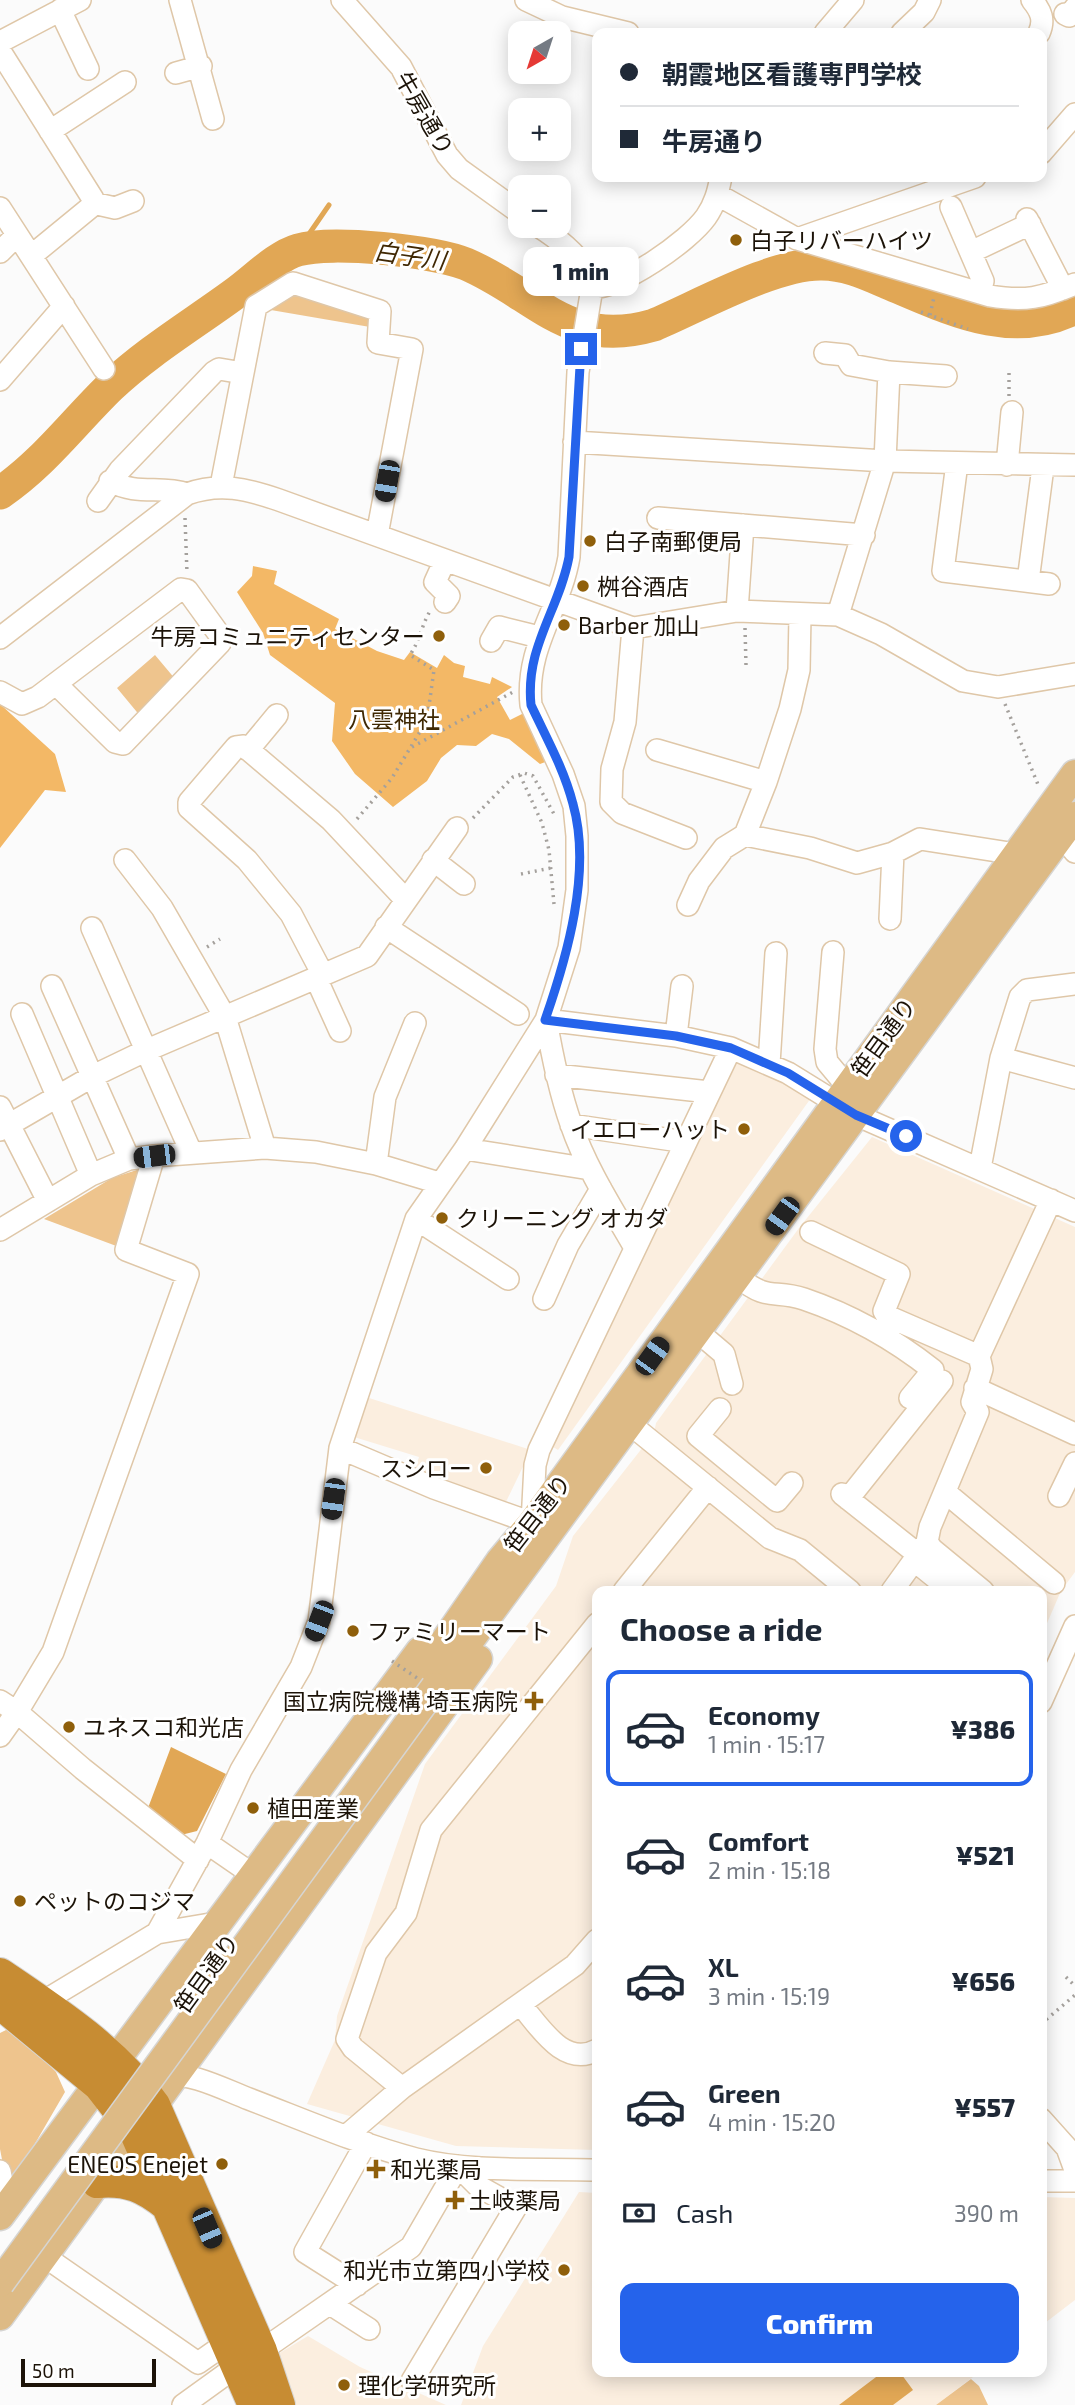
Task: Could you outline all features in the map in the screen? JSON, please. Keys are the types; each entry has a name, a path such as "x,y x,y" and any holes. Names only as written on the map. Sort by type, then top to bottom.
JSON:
{"highway":[{"path":"0,1974 14,2012 116,2074 154,2105 242,2353 254,2405"},
{"path":"116,2074 135,2131 168,2206 242,2353 279,2405"},
{"path":"97,2182 131,2182 148,2190 168,2206"}],"main road":[{"name":"笹目通り","path":"0,2253 425,1686 561,1518 698,1332 738,1277 847,1100 1068,834 1075,774"},
{"name":"笹目通り","path":"0,2283 425,1686 500,1561 847,1100 1016,854 1068,834"},
{"path":"0,2316 458,1688 503,1621 561,1518"},
{"path":"7,2207 116,2074 169,1987 402,1674 500,1561"},
{"path":"169,1987 172,2010 193,2027 202,2027 216,2019"}],"street":[{"path":"0,42 51,8 80,0"},
{"path":"180,0 195,57 201,66 213,119"},
{"name":"牛房通り","path":"342,0 401,67 447,155 459,169 508,205"},
{"path":"526,0 562,17 607,28"},
{"path":"829,28 853,0"},
{"path":"907,28 924,12 930,0"},
{"path":"1032,0 1042,15 1041,28"},
{"path":"51,8 88,69"},
{"path":"0,51 93,203 116,208 134,201"},
{"path":"176,73 201,66"},
{"path":"50,131 125,82"},
{"path":"1049,129 1075,114"},
{"path":"797,239 961,182"},
{"path":"592,288 611,284 652,261 692,233 706,216 719,186 797,239 980,293 1019,301 1069,287 1028,221 971,252"},
{"path":"31,257 93,203"},
{"path":"951,207 983,281 980,293"},
{"path":"0,208 104,369"},
{"path":"0,252 17,235"},
{"path":"157,1933 203,1851 241,1770 301,1667 319,1621 340,1448 416,1219 465,1149 545,1020 569,948 577,890 574,806 563,774 531,705 529,688 539,636 569,557 581,349 592,288 591,276 554,238"},
{"path":"220,486 256,306 293,283 380,311 377,343 412,349 377,534"},
{"path":"0,380 64,306"},
{"path":"825,353 845,355 851,365 889,372 946,376"},
{"path":"98,501 110,481 216,370 243,373"},
{"path":"838,615 885,461 889,372"},
{"path":"1007,465 1012,412"},
{"path":"574,442 885,461 1043,467 1075,465"},
{"path":"957,463 943,571 1039,583 1043,467"},
{"path":"110,481 127,490 176,490 185,496"},
{"path":"0,638 185,496 220,486 248,490 377,534 633,628 741,612 838,615 881,634 963,681 998,687 1075,674"},
{"path":"658,518 864,535"},
{"path":"741,612 743,525"},
{"path":"445,560 435,582 449,596 445,602"},
{"path":"0,692 22,704 56,684 185,589 221,639 127,742 120,745 56,684"},
{"path":"688,905 699,881 724,848 745,835 766,782 790,709 799,670 800,615"},
{"path":"491,641 499,627 539,636"},
{"path":"633,628 625,722 612,769 611,802 622,813 686,838"},
{"path":"248,750 276,715"},
{"path":"340,1031 319,976 282,903 247,860 189,808 188,802 236,747 244,746 344,834 405,899"},
{"path":"657,750 766,782"},
{"path":"48,1200 3,1121 57,1097 145,1051 368,956 405,899 457,828"},
{"path":"745,835 810,848 850,863 893,853 925,839 1016,854"},
{"path":"890,919 893,853"},
{"path":"125,860 162,908 225,1017 265,1148"},
{"path":"433,860 464,884"},
{"path":"386,927 518,1014"},
{"path":"92,928 191,1152"},
{"path":"833,952 825,1049 827,1062 847,1100"},
{"path":"769,1064 776,953"},
{"path":"980,1168 1001,1058 1023,993 1075,984"},
{"path":"52,986 130,1159"},
{"path":"676,1036 682,986"},
{"path":"22,1014 91,1175"},
{"path":"545,1020 676,1036 731,1048 847,1100 980,1168 1075,1211"},
{"path":"545,1020 556,1075 571,1125 590,1169 635,1248"},
{"path":"376,1164 385,1097 415,1023"},
{"path":"340,1448 434,1488 531,1523 535,1465 540,1450 731,1048"},
{"path":"1001,1058 1075,1077"},
{"path":"556,1075 709,1092"},
{"path":"571,1125 686,1142"},
{"path":"0,1230 91,1175 130,1159 191,1152 265,1148 316,1152 376,1164 439,1183"},
{"path":"465,1149 590,1169"},
{"path":"0,1736 8,1706 52,1653 188,1274 125,1250 154,1156"},
{"path":"544,1299 568,1245 601,1189"},
{"path":"896,1586 921,1553 978,1412 972,1402 982,1369 979,1356 1051,1200"},
{"path":"416,1219 508,1279"},
{"path":"811,1232 899,1274 884,1311 887,1316 979,1356"},
{"path":"738,1277 761,1294 802,1298 895,1340 943,1380 845,1496 921,1553 948,1586"},
{"path":"698,1332 724,1354 732,1384"},
{"path":"910,1398 933,1370"},
{"path":"975,1388 1075,1434"},
{"path":"720,1409 698,1436 777,1501 792,1483"},
{"path":"630,1424 770,1538 800,1550 844,1586"},
{"path":"1059,1496 1075,1464"},
{"path":"628,1586 708,1487"},
{"path":"945,1492 1054,1583"},
{"path":"921,1553 932,1549 978,1586"},
{"path":"402,2088 353,2048 347,2039 376,1953 406,1913 431,1830 592,1630"},
{"path":"1047,1689 1073,1634"},
{"path":"8,1706 83,1769 203,1851 252,1874"},
{"path":"14,2012 157,1933 216,1923"},
{"path":"357,2285 305,2252 356,2140 402,2088 575,1965 592,1946"},
{"path":"520,2005 556,2046 570,2054 592,2056"},
{"path":"116,2074 177,2074 356,2140 417,2159 458,2166 592,2170"},
{"path":"1047,2126 1073,2158"},
{"path":"183,2405 242,2353 330,2304 411,2247 458,2166"},
{"path":"412,2381 516,2207 478,2186 458,2166"},
{"path":"0,2171 7,2207"},
{"path":"1047,2181 1075,2181"},
{"path":"44,2256 198,2363 242,2353"},
{"path":"330,2304 369,2329"}],"path":[{"path":"921,312 968,329"},
{"path":"185,496 185,589"},
{"path":"344,834 392,778 427,720 434,670 410,655 422,636 420,628 440,594 433,586 435,582"},
{"path":"741,612 747,665"},
{"path":"998,687 1034,779 1068,834"},
{"path":"410,748 518,690"},
{"path":"457,828 470,822 495,794 520,775 533,776 565,831 577,836"},
{"path":"520,775 542,823 551,868 555,911"},
{"path":"521,874 551,868"},
{"path":"1066,1977 1075,1986"},
{"path":"1047,2019 1075,1995"}],"shaded area":[{"path":"296,290 372,316 370,327 265,309"},
{"path":"155,655 176,680 141,717 117,688"},
{"path":"739,1061 811,1098 558,1450 547,1443 727,1064"},
{"name":"国立病院機構 埼玉病院","path":"872,1137 1075,1227 1075,1572 1061,1591 1047,1623 1047,1586 592,1586 592,2150 456,2146 307,2104 335,2040 337,2016 425,1764 556,1586 573,1536 654,1433 656,1423 799,1228"},
{"path":"146,1167 119,1247 44,1219 112,1178"},
{"path":"366,1397 531,1450 503,1508 413,1476 419,1457 354,1437"},
{"path":"171,1747 226,1774 197,1831 181,1835 148,1808"},
{"path":"12,2027 56,2072 65,2092 15,2178 5,2175 0,2149 0,2033"},
{"name":"和光市立第四小学校","path":"579,2192 592,2193 592,2377 973,2377 936,2405 461,2405 483,2346"},
{"path":"1047,2197 1075,2198 1075,2300 1047,2321"},
{"name":"理化学研究所","path":"308,2336 360,2367 446,2405 296,2405 278,2354"},
{"path":"876,2377 903,2377 913,2390 893,2405 839,2405"},
{"path":"971,2379 979,2386 988,2405 936,2405"}],"green space":[{"name":"八雲神社","path":"253,566 277,571 274,584 339,619 335,629 377,651 404,660 410,652 437,668 444,655 454,663 465,666 463,677 490,684 492,677 512,687 497,697 510,720 526,712 548,761 540,764 509,739 492,734 476,746 457,745 441,758 427,781 393,807 355,774 332,741 335,703 270,655 263,633 237,592 252,576"},
{"path":"0,704 55,754 66,792 45,790 0,848"}],"waterway":[{"path":"298,250 329,205"},
{"name":"白子川","path":"0,493 30,469 110,387 140,361 282,257 313,247 382,248 451,259 491,277 555,316 598,330 624,331 654,325 782,270 822,264 856,270 957,311 980,317 1027,322 1075,308"}],"place":[{"name":"白子リバーハイツ","path":"736,240"},
{"name":"白子南郵便局","path":"590,541"},
{"name":"桝谷酒店","path":"583,586"},
{"name":"Barber 加山","path":"564,625"},
{"name":"牛房コミュニティセンター","path":"439,636"},
{"name":"イエローハット","path":"744,1129"},
{"name":"クリーニング オカダ","path":"442,1218"},
{"name":"スシロー","path":"486,1468"},
{"name":"ファミリーマート","path":"353,1631"},
{"name":"国立病院機構 埼玉病院","path":"534,1701"},
{"name":"ユネスコ和光店","path":"69,1727"},
{"name":"植田産業","path":"253,1808"},
{"name":"ペットのコジマ","path":"20,1901"},
{"name":"ENEOS Enejet","path":"222,2164"},
{"name":"和光薬局","path":"376,2169"},
{"name":"土岐薬局","path":"455,2200"},
{"name":"和光市立第四小学校","path":"564,2270"},
{"name":"理化学研究所","path":"344,2385"}],"route":[{"path":"581,349 569,557 566,571 539,636 529,688 531,705 563,774 574,806 577,836 577,890 569,948 545,1020 676,1036 731,1048 788,1073 836,1100 856,1115 906,1136"}]}
